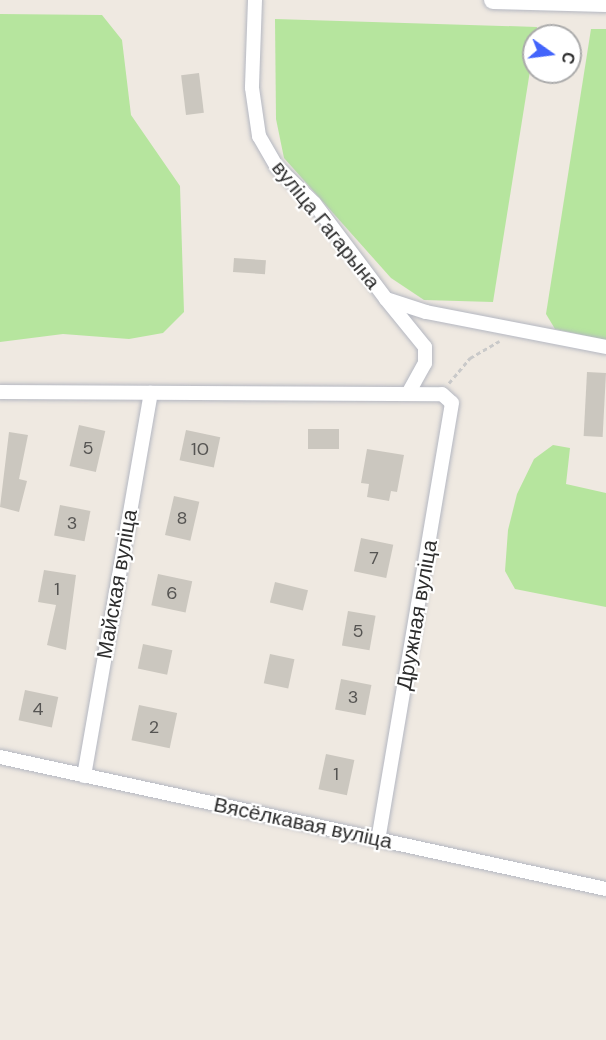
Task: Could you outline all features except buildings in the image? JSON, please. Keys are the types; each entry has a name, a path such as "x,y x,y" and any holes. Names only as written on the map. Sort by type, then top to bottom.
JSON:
{"street":[{"name":"вуліца Гагарына","path":"255,0 252,88 258,136 276,166 314,203 386,299 426,312 606,347"},
{"path":"493,0 606,3"},
{"path":"386,299 425,347 425,363 408,394"},
{"path":"0,392 442,394"},
{"name":"Майская вуліца","path":"84,776 151,393"},
{"name":"Дружная вуліца","path":"378,839 451,425 452,403 442,394"},
{"name":"Вясёлкавая вуліца","path":"0,757 606,889"}],"path":[{"path":"442,394 470,358 508,338"}],"green space":[{"path":"0,14 102,15 122,40 131,115 180,186 184,312 163,333 129,339 63,334 0,342"},
{"path":"275,19 522,27 522,84 528,84 493,302 424,300 391,278 284,158 276,119"},
{"path":"591,29 606,29 606,340 555,329 546,314"},
{"path":"553,445 570,448 566,484 606,493 606,607 515,589 505,571 508,530 517,494 534,459"}]}
